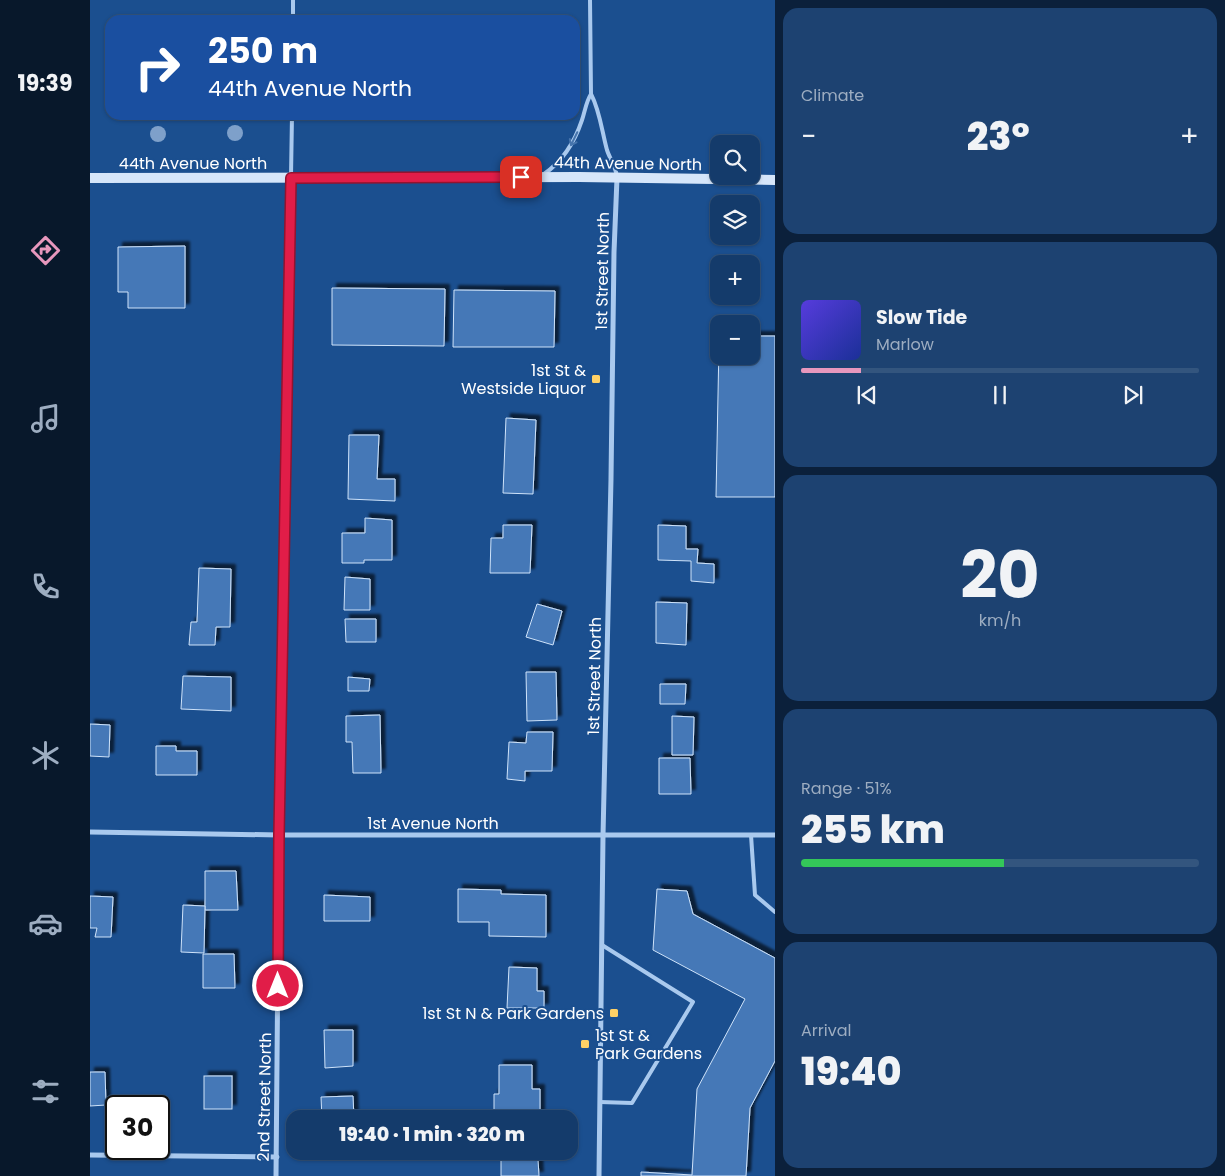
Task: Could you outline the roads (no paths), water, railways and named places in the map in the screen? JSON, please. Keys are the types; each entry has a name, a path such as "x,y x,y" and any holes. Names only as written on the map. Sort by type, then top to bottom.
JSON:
{"main road":[{"name":"44th Avenue North","path":"90,178 617,177 775,180"}],"street":[{"name":"1st Street North","path":"600,1176 603,836 617,177"},
{"name":"2nd Street North","path":"276,1176 279,835 291,178"},
{"name":"1st Avenue North","path":"90,832 279,835 775,835"},
{"path":"90,1155 276,1157"}],"lane":[{"path":"292,15 293,0"},
{"path":"590,0 591,94 596,102 608,152 616,168 617,177"},
{"path":"540,177 556,166 570,147 582,121 587,100 591,94"},
{"path":"291,178 292,120"},
{"path":"751,835 755,895 775,912"},
{"path":"600,1102 632,1103 694,1002 602,945"}],"place":[{"name":"1st St & Westside Liquor","path":"596,379"},
{"name":"1st St N & Park Gardens","path":"614,1013"},
{"name":"1st St & Park Gardens","path":"585,1044"}]}
